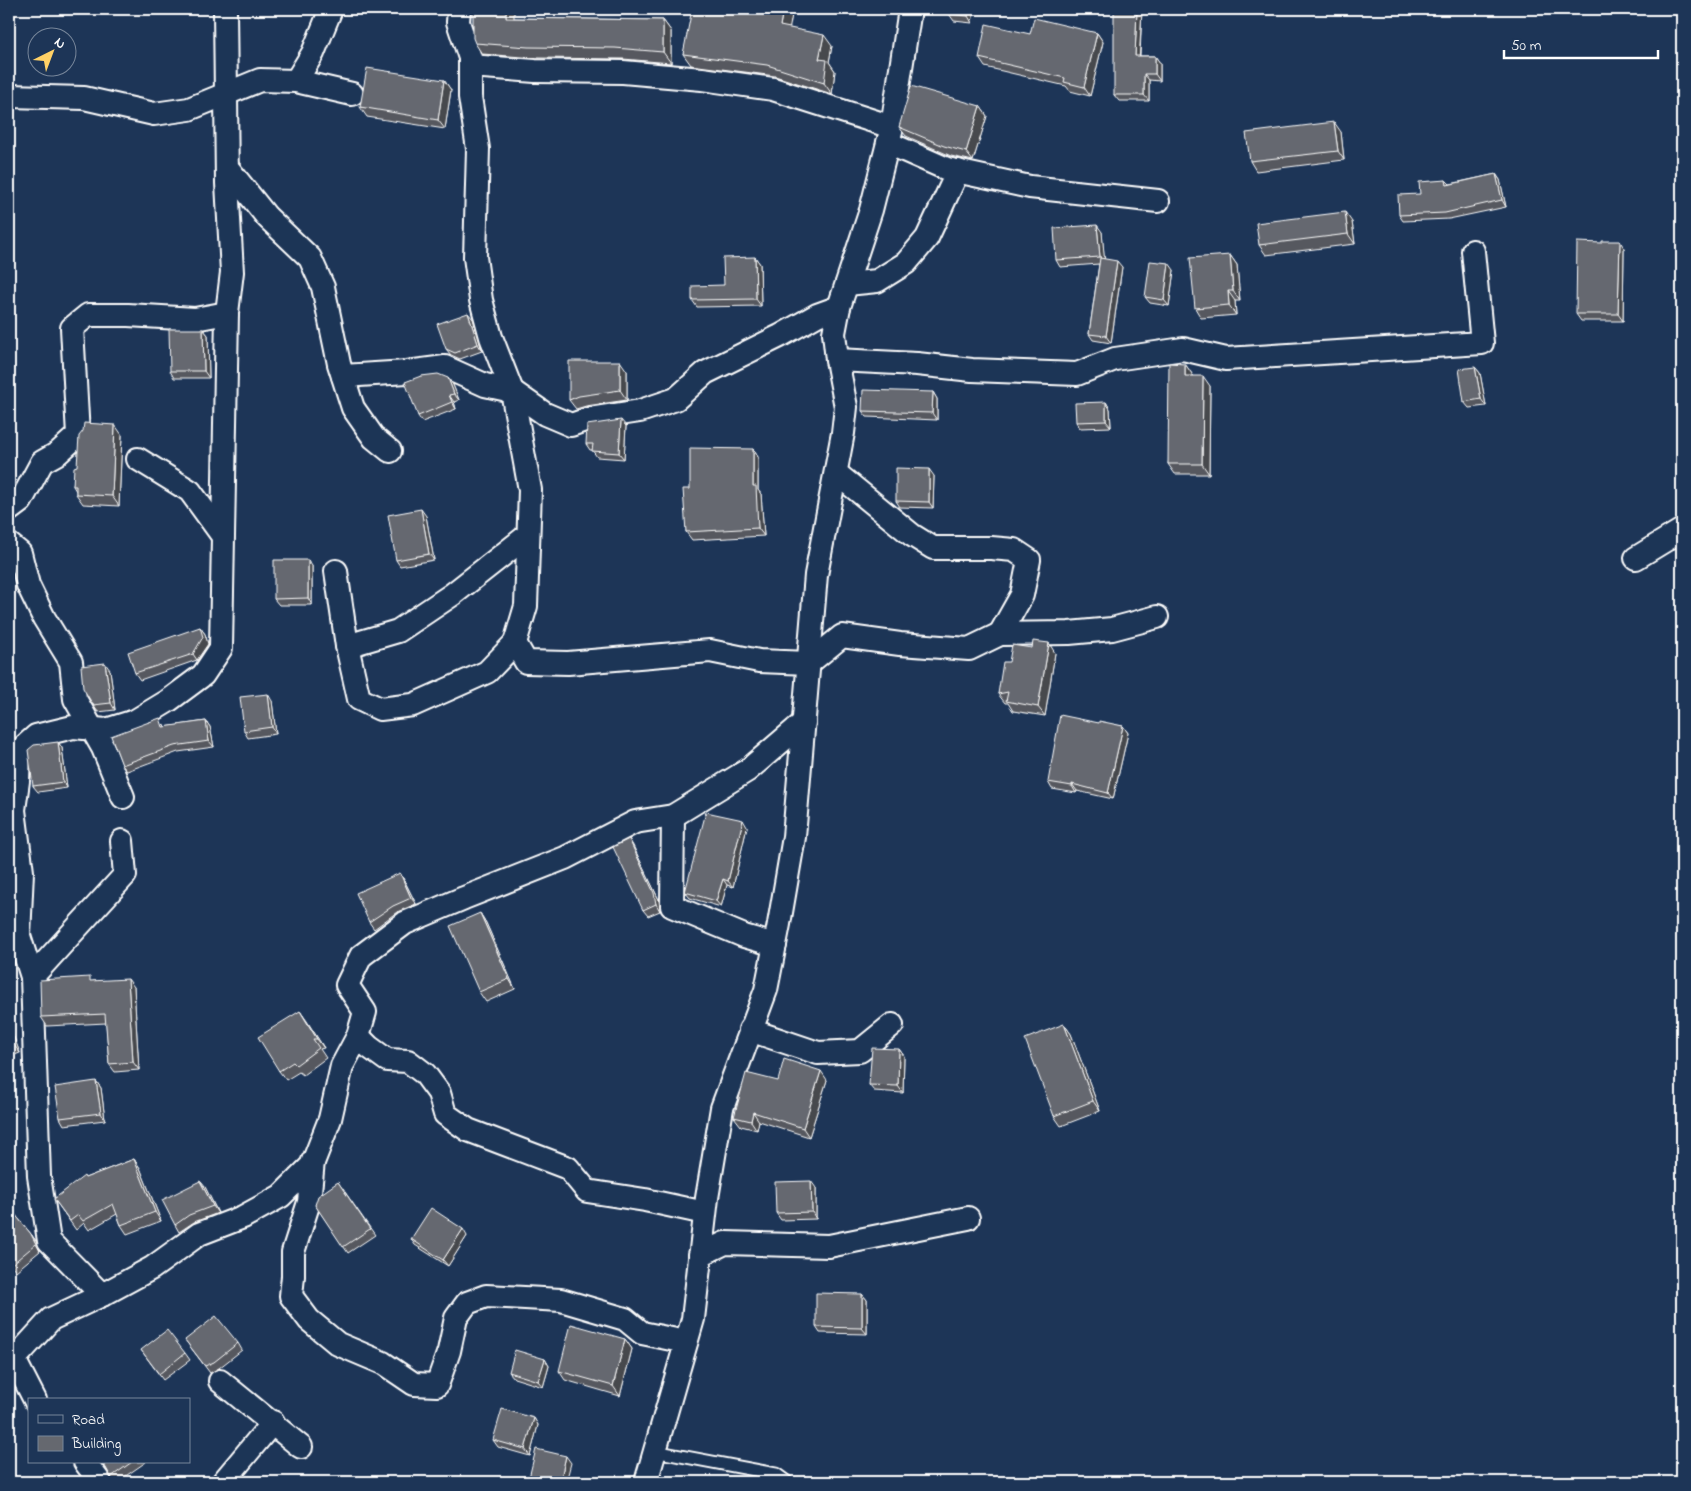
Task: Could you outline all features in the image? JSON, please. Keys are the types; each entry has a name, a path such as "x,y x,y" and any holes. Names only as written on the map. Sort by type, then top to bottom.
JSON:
{"street":[{"path":"102,1296 49,1241 39,1176 32,977 19,936 22,872 14,810 20,751 36,736 73,727 106,730 135,721 168,701 203,675 221,648 227,313 232,272 227,166 226,9"},
{"path":"296,81 313,53 331,9"},
{"path":"336,571 347,646 359,699 380,709 413,705 487,672 515,644 526,606 530,490 512,391 484,309 475,257 478,149 470,97 470,58 458,22 459,9"},
{"path":"646,1482 693,1319 705,1213 722,1108 766,990 775,945 794,837 816,575 844,433 846,407 834,333 839,307 871,210 890,135 910,9"},
{"path":"470,66 536,71 623,72 702,79 773,89 890,135 948,169 1030,187 1158,201"},
{"path":"9,96 84,98 154,114 189,109 260,80 296,81 352,94"},
{"path":"227,166 267,217 310,258 323,287 343,376 353,408 374,438 390,451"},
{"path":"847,284 878,281 906,263 927,238 958,171"},
{"path":"837,360 917,364 972,370 1077,374 1115,359 1184,349 1226,359 1482,342 1473,250"},
{"path":"343,376 445,368 484,385 512,391 545,414 570,425 588,419 640,411 676,399 705,373 780,336 817,315 839,307"},
{"path":"9,510 21,501 42,462 58,453 78,435 72,328 88,315 195,319 227,313"},
{"path":"138,459 190,491 222,536"},
{"path":"836,473 912,535 933,548 1014,550 1029,560 1022,595 1000,634"},
{"path":"1636,558 1682,530"},
{"path":"347,646 398,631 453,594 528,535"},
{"path":"9,544 20,553 28,585 44,618 71,662 75,699 103,748 123,797"},
{"path":"515,644 526,662 568,663 710,651 759,661 810,663 842,636 900,644 969,649 1000,634 1069,633 1112,629 1157,618"},
{"path":"35,1398 12,1362 51,1319 102,1296 152,1268 200,1234 243,1217 281,1196 312,1165 330,1119 342,1066 358,1036 365,1012 347,985 360,956 405,923 565,858 636,822 673,816 748,770 804,722"},
{"path":"673,816 672,906 744,936 775,945"},
{"path":"32,977 125,875 122,841"},
{"path":"750,1030 818,1053 860,1051 892,1025"},
{"path":"358,1036 387,1060 408,1061 425,1074 439,1093 445,1114 460,1125 468,1130 568,1168 586,1191 645,1200 705,1213"},
{"path":"313,1161 309,1202 293,1252 291,1296 309,1320 338,1344 383,1363 414,1384 437,1385 449,1351 456,1318 467,1303 486,1296 561,1300 625,1319 642,1333 686,1342"},
{"path":"700,1255 725,1243 829,1246 968,1218"},
{"path":"220,1381 273,1422 301,1447"},
{"path":"223,1482 273,1422"},
{"path":"86,1464 100,1482"}],"lane":[{"path":"654,1451 776,1474 787,1482"}],"building":[{"path":"473,9 506,9 506,18 663,20 663,52 615,48 528,47 475,43 473,38"},
{"path":"692,9 783,9 780,26 824,35 819,59 827,60 824,83 767,65 683,54"},
{"path":"950,9 969,9 968,16 949,14"},
{"path":"1114,9 1137,9 1135,56 1155,56 1155,74 1144,74 1144,95 1114,95"},
{"path":"1034,18 1097,33 1084,87 1064,82 1065,78 979,58 986,24 1030,34"},
{"path":"367,68 444,80 438,120 360,107"},
{"path":"911,86 980,106 966,152 944,146 899,127"},
{"path":"1334,122 1338,151 1250,161 1246,133"},
{"path":"1496,174 1502,200 1445,213 1399,215 1398,195 1420,194 1419,182 1446,180 1447,185"},
{"path":"1345,212 1348,234 1259,245 1256,223"},
{"path":"1097,225 1100,257 1056,260 1054,228"},
{"path":"1602,241 1620,241 1618,314 1576,314 1577,242 1602,243"},
{"path":"1230,255 1233,291 1228,291 1229,305 1195,308 1190,258"},
{"path":"755,257 756,299 692,300 692,286 724,285 723,258"},
{"path":"1100,258 1117,261 1106,336 1089,334"},
{"path":"1150,261 1169,263 1164,300 1145,297"},
{"path":"468,313 478,344 455,353 446,349 437,324"},
{"path":"169,329 203,329 204,371 170,371"},
{"path":"569,361 620,361 620,390 579,396 569,400"},
{"path":"1169,363 1185,364 1185,376 1203,376 1202,464 1168,464"},
{"path":"1475,367 1481,399 1464,402 1459,369"},
{"path":"438,374 448,378 454,394 449,395 452,402 418,416 405,382 421,376"},
{"path":"863,390 933,392 932,413 862,411"},
{"path":"1106,402 1106,421 1076,422 1075,403"},
{"path":"621,420 619,453 592,451 593,444 586,444 587,425"},
{"path":"84,423 115,425 112,496 76,494 76,486 73,486 74,467 77,466 79,436 83,431"},
{"path":"690,448 753,449 753,486 756,486 758,528 686,532 683,489 690,489"},
{"path":"896,468 929,469 929,502 896,501"},
{"path":"421,509 429,554 396,560 388,515"},
{"path":"274,560 308,560 308,598 274,599"},
{"path":"200,627 203,637 193,654 135,673 128,652"},
{"path":"1033,641 1049,643 1038,707 1006,701 1008,692 998,694 1003,662 1009,662 1012,645 1032,648"},
{"path":"105,663 111,703 93,705 83,688 81,666"},
{"path":"268,694 272,727 244,731 240,697"},
{"path":"1060,715 1123,726 1108,793 1072,784 1072,786 1048,782"},
{"path":"160,718 163,727 206,721 209,741 174,746 122,765 111,736"},
{"path":"58,742 63,782 33,786 28,750 34,745"},
{"path":"706,812 743,820 728,881 723,879 716,901 685,892"},
{"path":"629,839 654,893 656,904 643,910 613,847"},
{"path":"400,873 411,898 393,906 369,922 356,893"},
{"path":"480,913 509,979 479,992 450,926"},
{"path":"90,977 90,981 128,979 133,1062 109,1064 105,1014 41,1017 40,980"},
{"path":"300,1011 317,1039 313,1039 319,1048 296,1065 293,1062 279,1071 258,1037"},
{"path":"1064,1024 1093,1101 1054,1116 1025,1039"},
{"path":"9,1031 14,1045 9,1047"},
{"path":"872,1048 899,1049 898,1086 869,1085"},
{"path":"784,1059 821,1071 803,1128 753,1112 751,1121 734,1117 746,1073 778,1081"},
{"path":"96,1081 101,1113 60,1118 55,1087"},
{"path":"134,1159 155,1212 121,1225 113,1204 83,1221 78,1215 70,1221 54,1199 84,1176 85,1178"},
{"path":"200,1181 213,1206 189,1215 175,1225 162,1200"},
{"path":"811,1181 812,1212 776,1213 775,1182"},
{"path":"338,1182 370,1229 343,1247 315,1205 318,1196"},
{"path":"9,1207 31,1234 36,1244 12,1264 9,1261"},
{"path":"431,1208 463,1229 443,1260 411,1239"},
{"path":"816,1293 862,1294 862,1328 816,1327"},
{"path":"216,1316 238,1343 214,1362 205,1366 185,1340"},
{"path":"571,1324 625,1339 613,1386 559,1371"},
{"path":"167,1330 185,1353 159,1374 141,1350"},
{"path":"515,1350 545,1359 538,1381 509,1372"},
{"path":"502,1409 534,1418 525,1449 493,1440"},
{"path":"536,1449 566,1456 560,1482 528,1482"},
{"path":"103,1464 129,1464 111,1477"}]}
